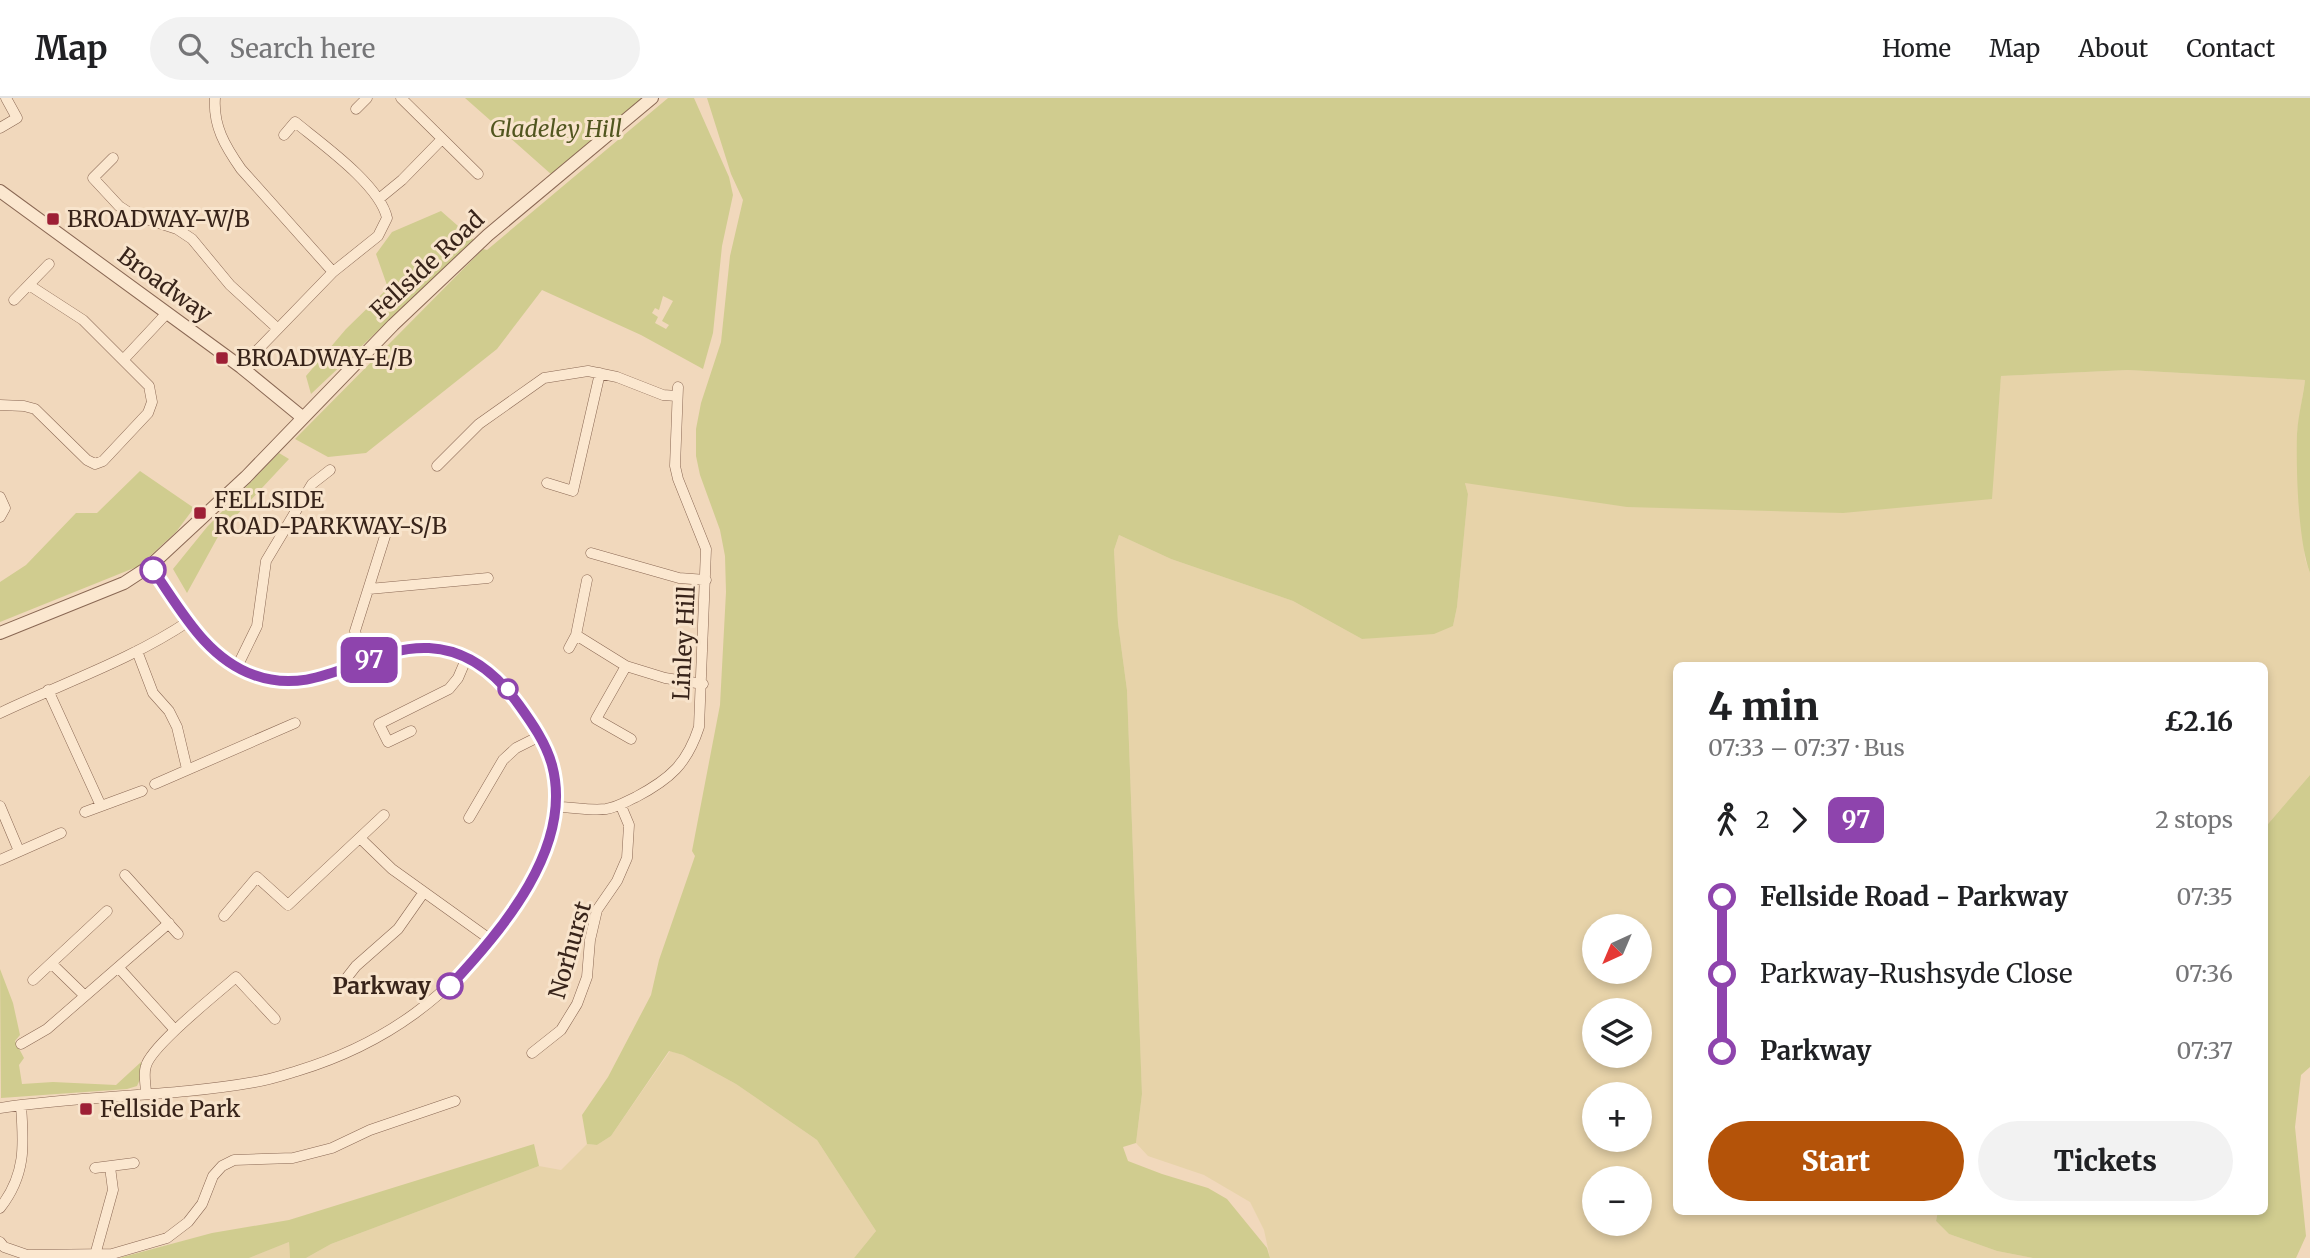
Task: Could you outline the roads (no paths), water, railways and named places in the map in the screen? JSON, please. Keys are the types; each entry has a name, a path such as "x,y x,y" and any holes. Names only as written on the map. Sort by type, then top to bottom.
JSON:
{"street":[{"path":"0,128 17,118 6,98"},
{"path":"215,98 214,117 218,129 241,169 332,272"},
{"path":"356,109 367,98"},
{"path":"401,98 478,174"},
{"name":"Fellside Road","path":"0,633 124,583 150,566 246,477 393,325 488,235 652,98"},
{"path":"242,368 332,272 378,236 387,218 380,198 341,159 295,122 285,135"},
{"path":"380,198 402,180 442,139"},
{"path":"113,158 93,178 119,206 144,219 177,229 192,239 230,285 277,328"},
{"name":"Broadway","path":"0,191 242,368 302,417"},
{"path":"14,300 49,264"},
{"path":"0,405 34,409 87,460 95,464 103,461 148,413 152,402 149,386 83,320 29,285"},
{"path":"124,359 167,313"},
{"path":"437,466 479,424 544,378 588,371 600,373 573,491 547,483"},
{"name":"Linley Hill","path":"557,807 603,810 621,806 658,786 678,768 692,749 699,727 703,684 706,549 675,466 677,391 663,395 600,373"},
{"path":"237,667 257,626 266,561 312,484 330,470"},
{"path":"0,497 5,508 0,517"},
{"path":"364,662 355,631 385,536"},
{"path":"591,552 679,578 706,580"},
{"path":"0,1108 257,1082 355,1050 395,1028 450,986 491,940 520,899 540,861 553,828 557,807 556,783 552,764 540,736 499,680 467,657 425,648 393,652 316,679 284,681 253,675 219,656 189,621 150,566"},
{"path":"369,589 488,578"},
{"path":"569,648 576,635 587,580"},
{"path":"0,713 166,637 189,621"},
{"path":"576,635 626,666 665,678 703,684"},
{"path":"137,651 153,693 169,711 177,727 187,769"},
{"path":"411,730 388,742 379,724 449,689 458,678 467,657"},
{"path":"626,666 596,719 631,739"},
{"path":"48,690 101,806"},
{"path":"155,783 295,723"},
{"path":"469,818 503,760 516,748 540,736"},
{"path":"85,812 142,791"},
{"path":"0,806 19,851"},
{"name":"Norhurst","path":"532,1053 561,1030 577,1004 587,977 590,940 597,910 617,881 627,858 629,825 621,806"},
{"path":"224,916 257,877 288,905 384,815"},
{"path":"0,860 61,833"},
{"path":"360,838 392,869 491,940"},
{"path":"125,875 178,934"},
{"path":"338,989 356,966 398,929 424,892"},
{"path":"33,980 107,911"},
{"path":"21,1044 47,1029 169,923"},
{"path":"51,963 85,996"},
{"path":"119,968 175,1030"},
{"path":"146,1094 146,1063 175,1030 236,977 275,1020"},
{"path":"0,1242 4,1247 27,1255 112,1255 167,1238 188,1222 202,1204 213,1176 222,1166 234,1160 293,1158 332,1148 370,1130 455,1101"},
{"path":"0,1208 20,1169 24,1146 21,1106"},
{"path":"95,1168 134,1163"},
{"path":"94,1255 113,1190 110,1167"}],"place":[{"name":"BROADWAY-W/B","path":"53,219"},
{"name":"BROADWAY-E/B","path":"222,358"},
{"name":"FELLSIDE ROAD-PARKWAY-S/B","path":"200,513"},
{"name":"Parkway","path":"450,986"},
{"name":"Fellside Park","path":"86,1109"}],"park label":[{"name":"Gladeley Hill","path":"556,129"}]}
